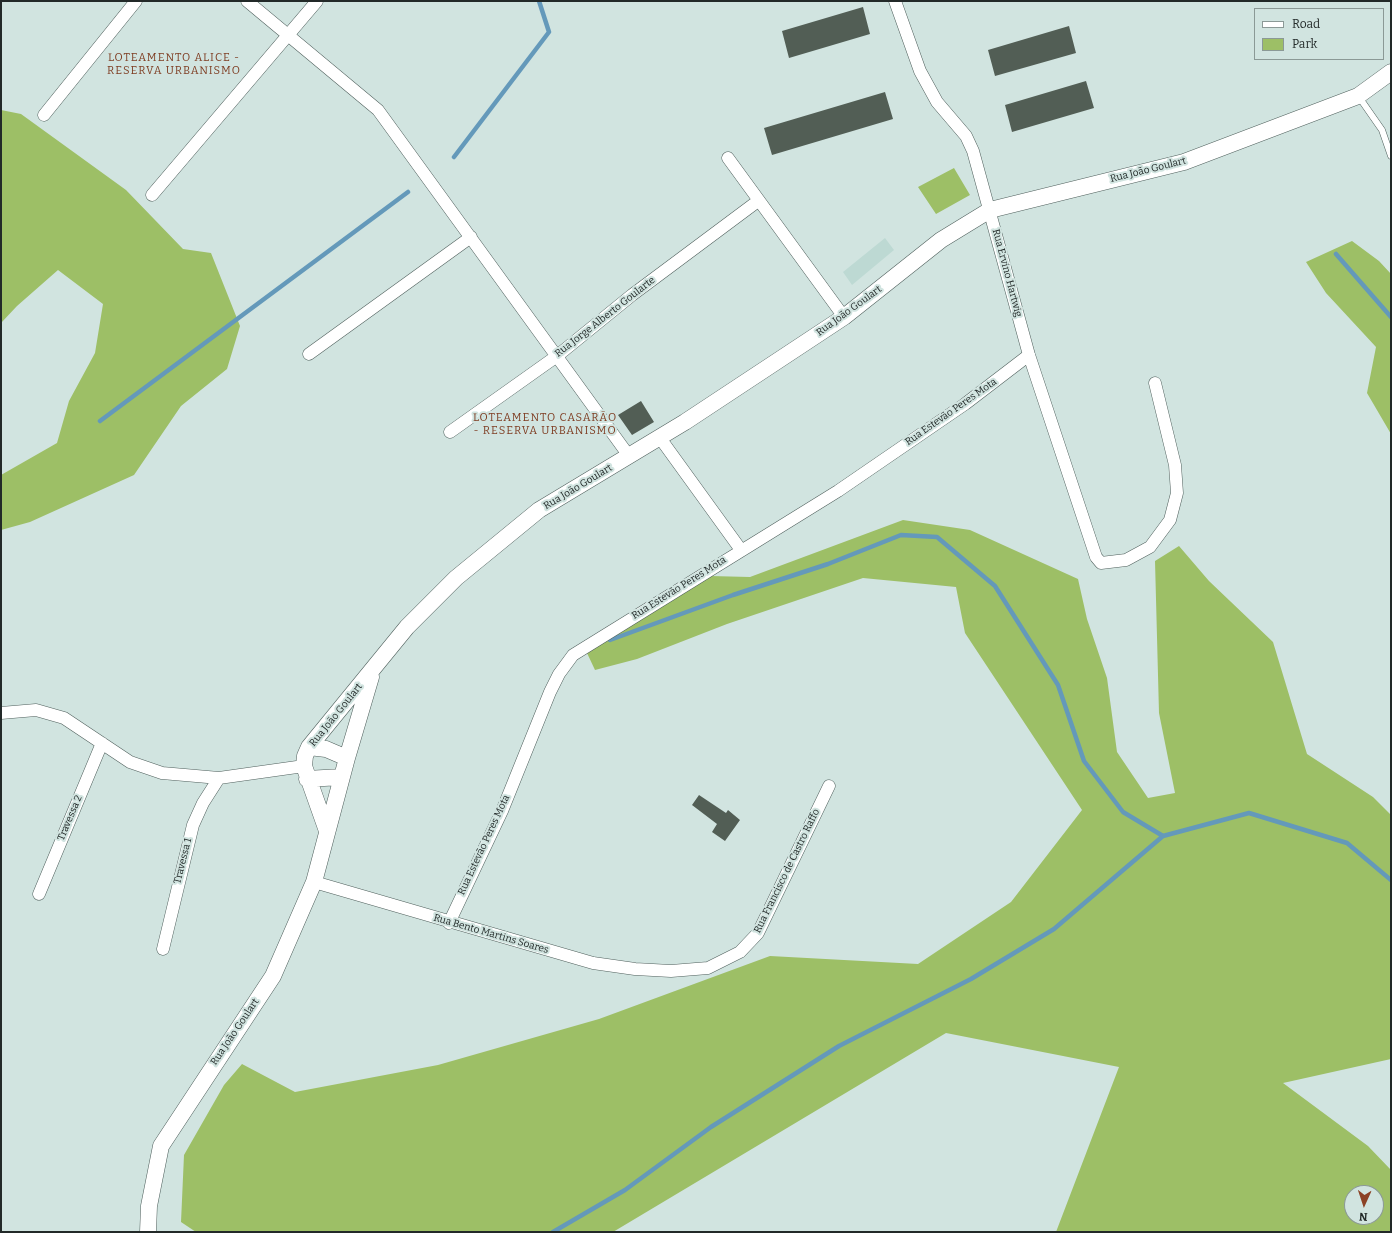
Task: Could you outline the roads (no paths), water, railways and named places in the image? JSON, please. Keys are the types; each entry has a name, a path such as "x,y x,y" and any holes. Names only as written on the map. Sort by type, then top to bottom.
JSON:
{"street":[{"path":"44,115 136,1"},
{"path":"247,1 378,110 629,456"},
{"path":"152,195 317,1"},
{"name":"Rua Ervino Hartwig","path":"895,1 920,71 937,102 966,136 973,151 1029,355 1096,557 1101,563 1126,560 1150,547 1170,520 1177,492 1175,465 1155,383"},
{"name":"Rua João Goulart","path":"305,772 305,756 309,748 374,670 407,627 456,578 539,510 660,438 844,317 941,240 990,210 1184,162 1358,96 1391,72"},
{"path":"728,158 844,317"},
{"name":"Rua Jorge Alberto Goularte","path":"450,432 557,356 632,294 758,201"},
{"path":"309,354 471,237"},
{"name":"Rua Estevão Peres Mota","path":"449,922 499,817 550,692 559,674 573,655 838,491 965,404 1029,355"},
{"path":"660,438 741,550"},
{"name":"Rua João Goulart","path":"148,1232 149,1206 161,1146 273,976 314,882 341,777 374,670"},
{"path":"1,713 36,710 64,718 130,762 162,773 219,778 305,772 341,777"},
{"name":"Travessa 2","path":"39,894 102,743"},
{"path":"309,748 326,749 347,758"},
{"path":"305,772 327,831"},
{"name":"Travessa 1","path":"163,949 193,825 203,803 219,778"},
{"name":"Rua Francisco de Castro Raffo","path":"671,971 708,968 740,952 758,933 829,786"},
{"name":"Rua Bento Martins Soares","path":"314,882 593,963 635,969 671,971"}],"lane":[{"path":"1358,96 1382,130 1391,156"}],"waterway":[{"path":"454,157 549,32 539,1"},
{"path":"100,421 408,192"},
{"path":"1336,254 1391,317"},
{"path":"610,640 733,595 828,564 901,535 937,537 995,586 1058,685 1084,761 1123,812 1163,836 1249,813 1347,843 1391,880"},
{"path":"553,1232 625,1190 711,1127 839,1046 971,979 1054,929 1163,836"}],"district":[{"name":"LOTEAMENTO ALICE - RESERVA URBANISMO","path":"174,64"},
{"name":"LOTEAMENTO CASARÃO - RESERVA URBANISMO","path":"545,424"}]}
